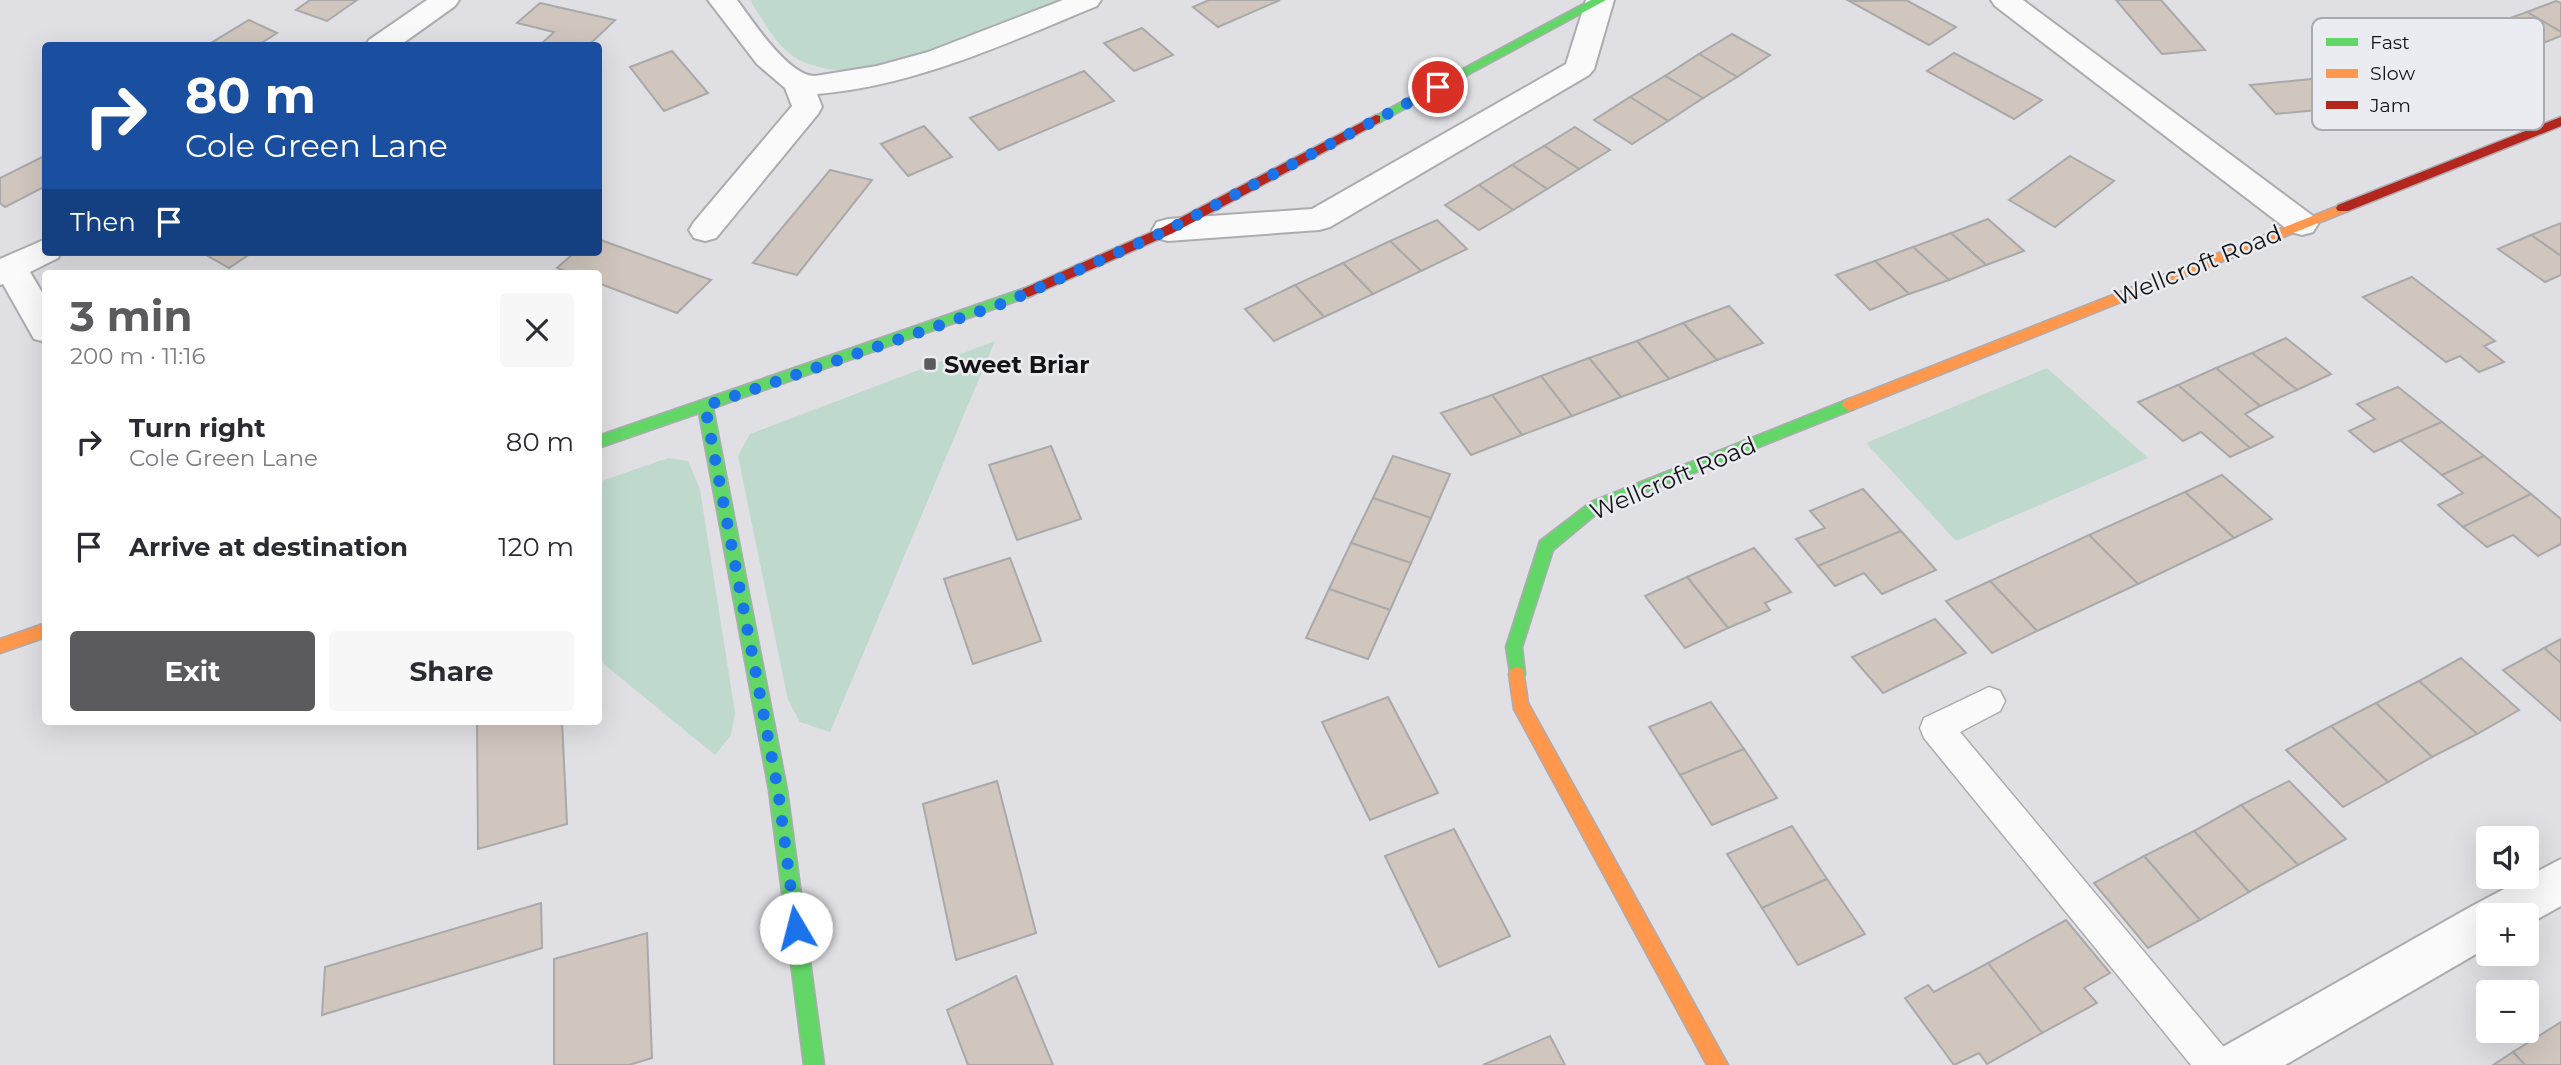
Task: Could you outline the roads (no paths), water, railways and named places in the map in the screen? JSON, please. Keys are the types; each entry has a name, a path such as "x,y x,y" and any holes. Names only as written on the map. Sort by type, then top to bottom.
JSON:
{"street":[{"path":"385,42 445,0"},
{"path":"705,230 807,107 798,83 770,60 723,0"},
{"path":"798,83 827,84 903,71 944,59 1087,0"},
{"path":"1168,230 1320,219 1579,69 1600,0"},
{"path":"602,441 1007,302 1168,230 1600,0"},
{"path":"2005,0 2302,224"},
{"name":"Wellcroft Road","path":"2544,128 2561,121"},
{"name":"Wellcroft Road","path":"1718,1065 1520,704 1514,647 1546,546 1595,506 2538,130"},
{"path":"42,252 6,270 42,324"},
{"path":"705,406 778,790 814,1065"},
{"path":"0,646 42,631"},
{"path":"2522,903 2561,881"},
{"path":"2238,1065 2476,929"}],"lane":[{"path":"1989,701 1936,727 2215,1065"}],"place":[{"name":"Sweet Briar","path":"930,364"}]}
